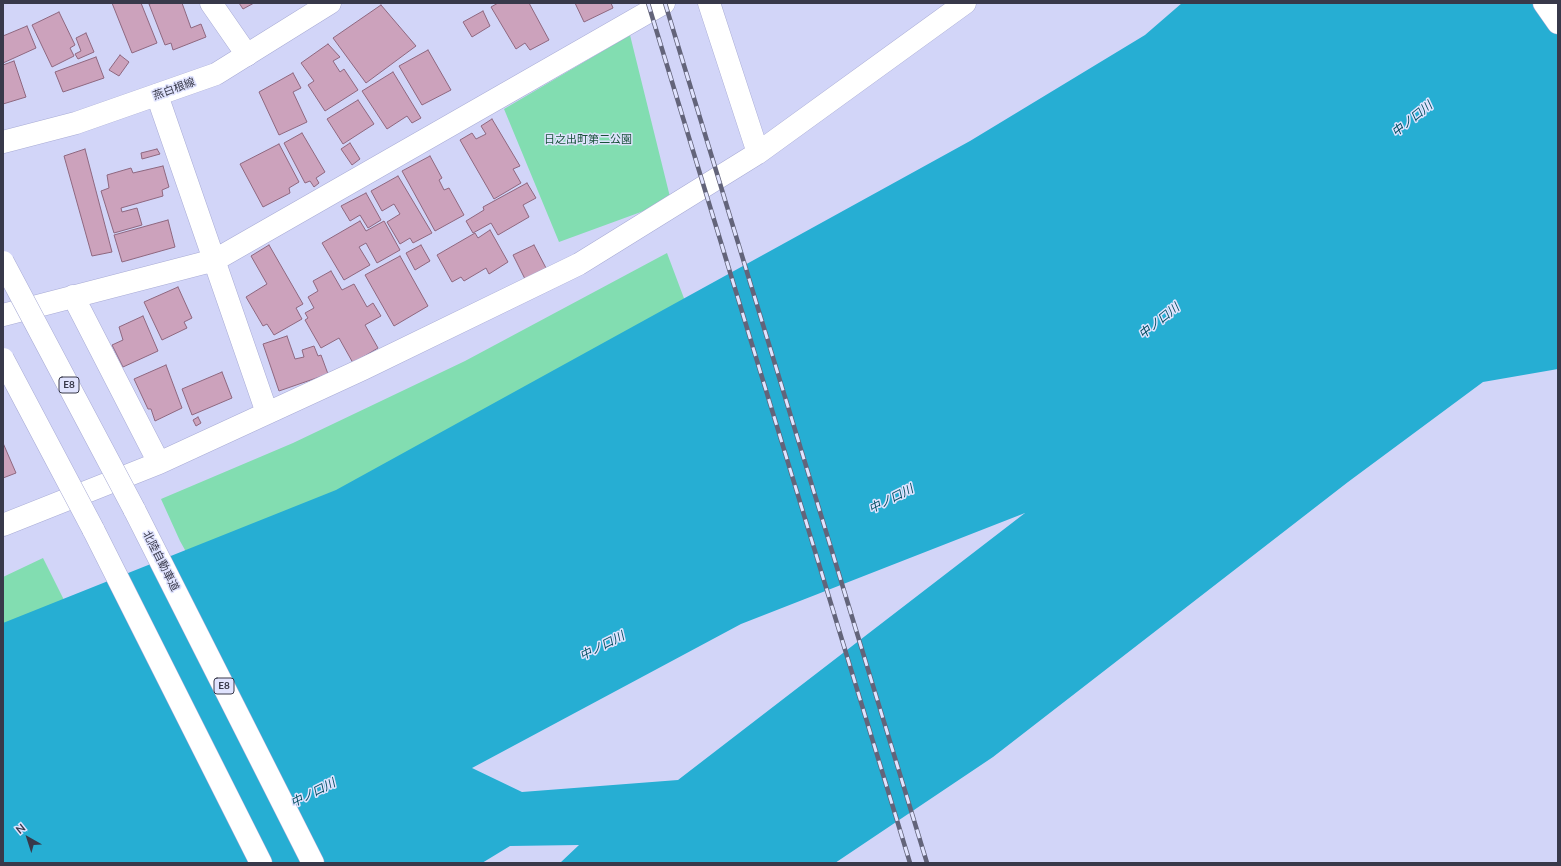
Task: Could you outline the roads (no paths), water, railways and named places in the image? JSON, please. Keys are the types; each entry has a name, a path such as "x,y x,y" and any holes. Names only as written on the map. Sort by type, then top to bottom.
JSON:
{"main road":[{"path":"211,3 247,55"},
{"name":"燕白根線","path":"3,142 76,123 216,74 330,3"},
{"path":"3,315 215,260 664,3"},
{"path":"709,3 758,153"},
{"path":"3,525 159,463 363,369 579,264 758,153 965,3"},
{"path":"1544,3 1558,23"},
{"path":"157,95 267,413"},
{"name":"北陸自動車道","path":"3,262 134,509 313,863"},
{"path":"73,296 159,463"},
{"path":"3,359 93,529 261,863"}],"water":[{"name":"中ノ口川","path":"1182,3 1558,3 1558,369 1483,382 1348,482 993,757 835,863 560,863 579,845 510,846 482,863 3,863 3,623 336,490 970,141 1145,35","holes":["1025,513 678,780 522,792 472,768 741,624"]}],"railway":[{"path":"648,3 910,863"},
{"path":"665,3 927,863"}],"park label":[{"name":"日之出町第二公園","path":"588,139"}]}
